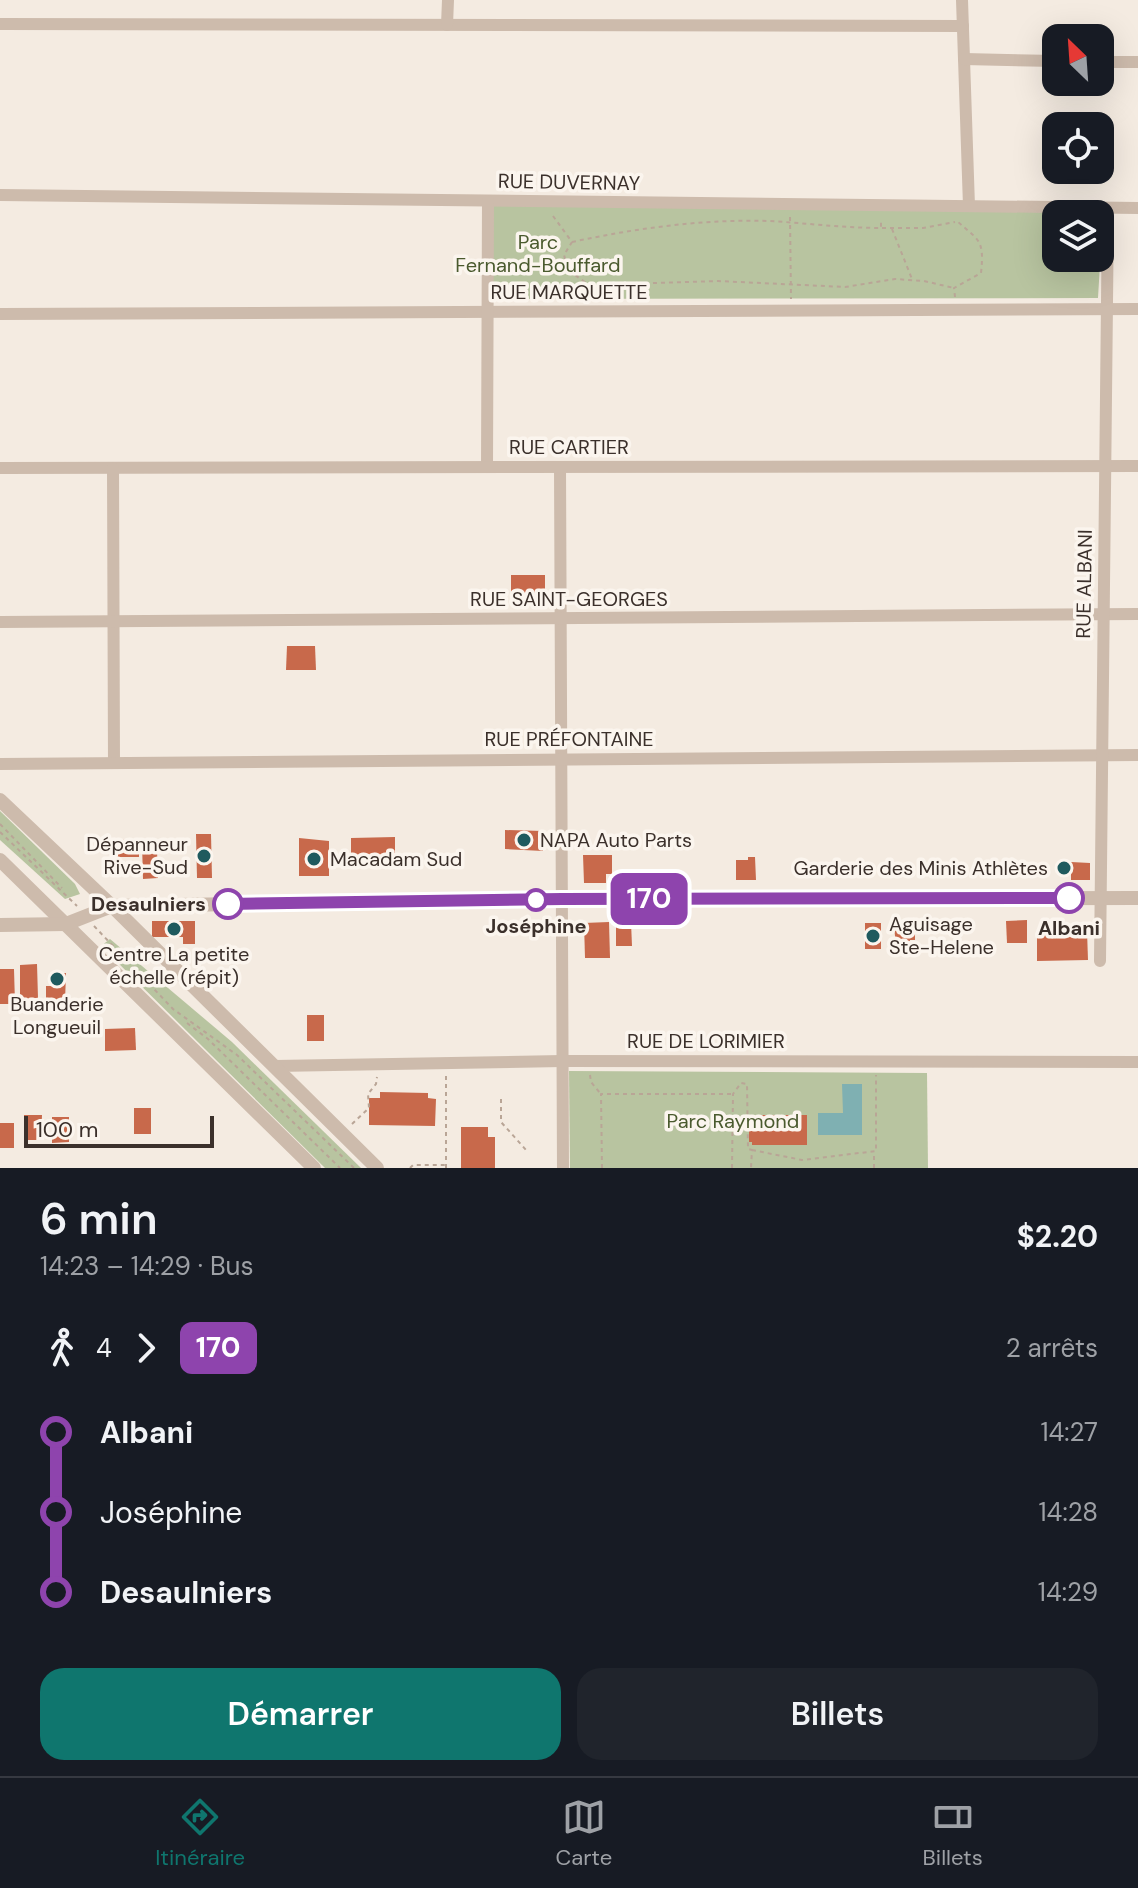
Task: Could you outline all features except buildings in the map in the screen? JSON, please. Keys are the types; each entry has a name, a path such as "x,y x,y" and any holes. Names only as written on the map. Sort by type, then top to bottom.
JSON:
{"street":[{"path":"447,25 448,0"},
{"path":"962,0 969,206"},
{"path":"0,24 963,26"},
{"path":"964,59 1042,61"},
{"path":"1114,62 1138,62"},
{"name":"RUE DUVERNAY","path":"0,195 1042,207"},
{"path":"487,467 488,201"},
{"name":"RUE DUVERNAY","path":"1114,208 1138,208"},
{"name":"RUE ALBANI","path":"1100,961 1107,272"},
{"name":"RUE MARQUETTE","path":"0,314 1138,309"},
{"name":"RUE CARTIER","path":"0,468 1138,466"},
{"path":"560,467 563,1168"},
{"path":"113,468 114,763"},
{"name":"RUE SAINT-GEORGES","path":"0,622 1138,614"},
{"name":"RUE PRÉFONTAINE","path":"0,764 1138,755"},
{"path":"0,800 377,1168"},
{"path":"0,860 314,1168"},
{"path":"0,925 66,924 112,906 562,899 1138,898"},
{"name":"RUE DE LORIMIER","path":"275,1066 562,1061 1138,1062"}],"path":[{"path":"544,201 572,242"},
{"path":"790,204 791,311"},
{"path":"881,228 882,205"},
{"path":"718,222 881,228 923,228 956,222 970,229 979,240 983,255 981,273 954,288 895,279 845,287 718,281 589,285 568,270 564,255 572,242 634,229 718,222"},
{"path":"892,228 912,280"},
{"path":"573,312 589,285"},
{"path":"954,288 957,310"},
{"path":"0,824 54,877 70,899 0,832"},
{"path":"101,935 173,1009 237,1055 354,1168"},
{"path":"106,939 154,997 208,1039 340,1168"},
{"path":"586,1061 591,1082 601,1094 602,1168"},
{"path":"874,1062 874,1168"},
{"path":"410,1168 413,1165 446,1167 447,1063"},
{"path":"343,1134 369,1108 368,1094 376,1084 377,1064"},
{"path":"732,1168 733,1094 741,1083 747,1084 748,1149 802,1160 874,1152"},
{"path":"601,1094 733,1094"},
{"path":"501,1099 501,1122 527,1151"},
{"path":"446,1100 455,1100"},
{"path":"751,1168 752,1150"}],"green space":[{"name":"Parc Fernand-Bouffard","path":"492,205 1042,212 1042,272 1100,272 1098,298 489,299"},
{"path":"0,811 75,884 80,894 65,899 0,840"},
{"path":"110,939 232,1042 361,1168 325,1168 101,946"},
{"name":"Parc Raymond","path":"569,1071 927,1073 928,1168 570,1168"}],"water":[{"path":"842,1084 862,1084 862,1135 818,1135 818,1113 843,1113"}],"bus line":[{"name":"170","path":"228,904 562,899 1069,898"}],"place":[{"name":"NAPA Auto Parts","path":"524,840"},
{"name":"Dépanneur Rive-Sud","path":"204,856"},
{"name":"Macadam Sud","path":"314,859"},
{"name":"Garderie des Minis Athlètes","path":"1064,868"},
{"name":"Albani","path":"1069,898"},
{"name":"Joséphine","path":"536,900"},
{"name":"Desaulniers","path":"228,904"},
{"name":"Centre La petite échelle (répit)","path":"174,929"},
{"name":"Aguisage Ste-Helene","path":"873,936"},
{"name":"Buanderie Longueuil","path":"57,979"}]}
